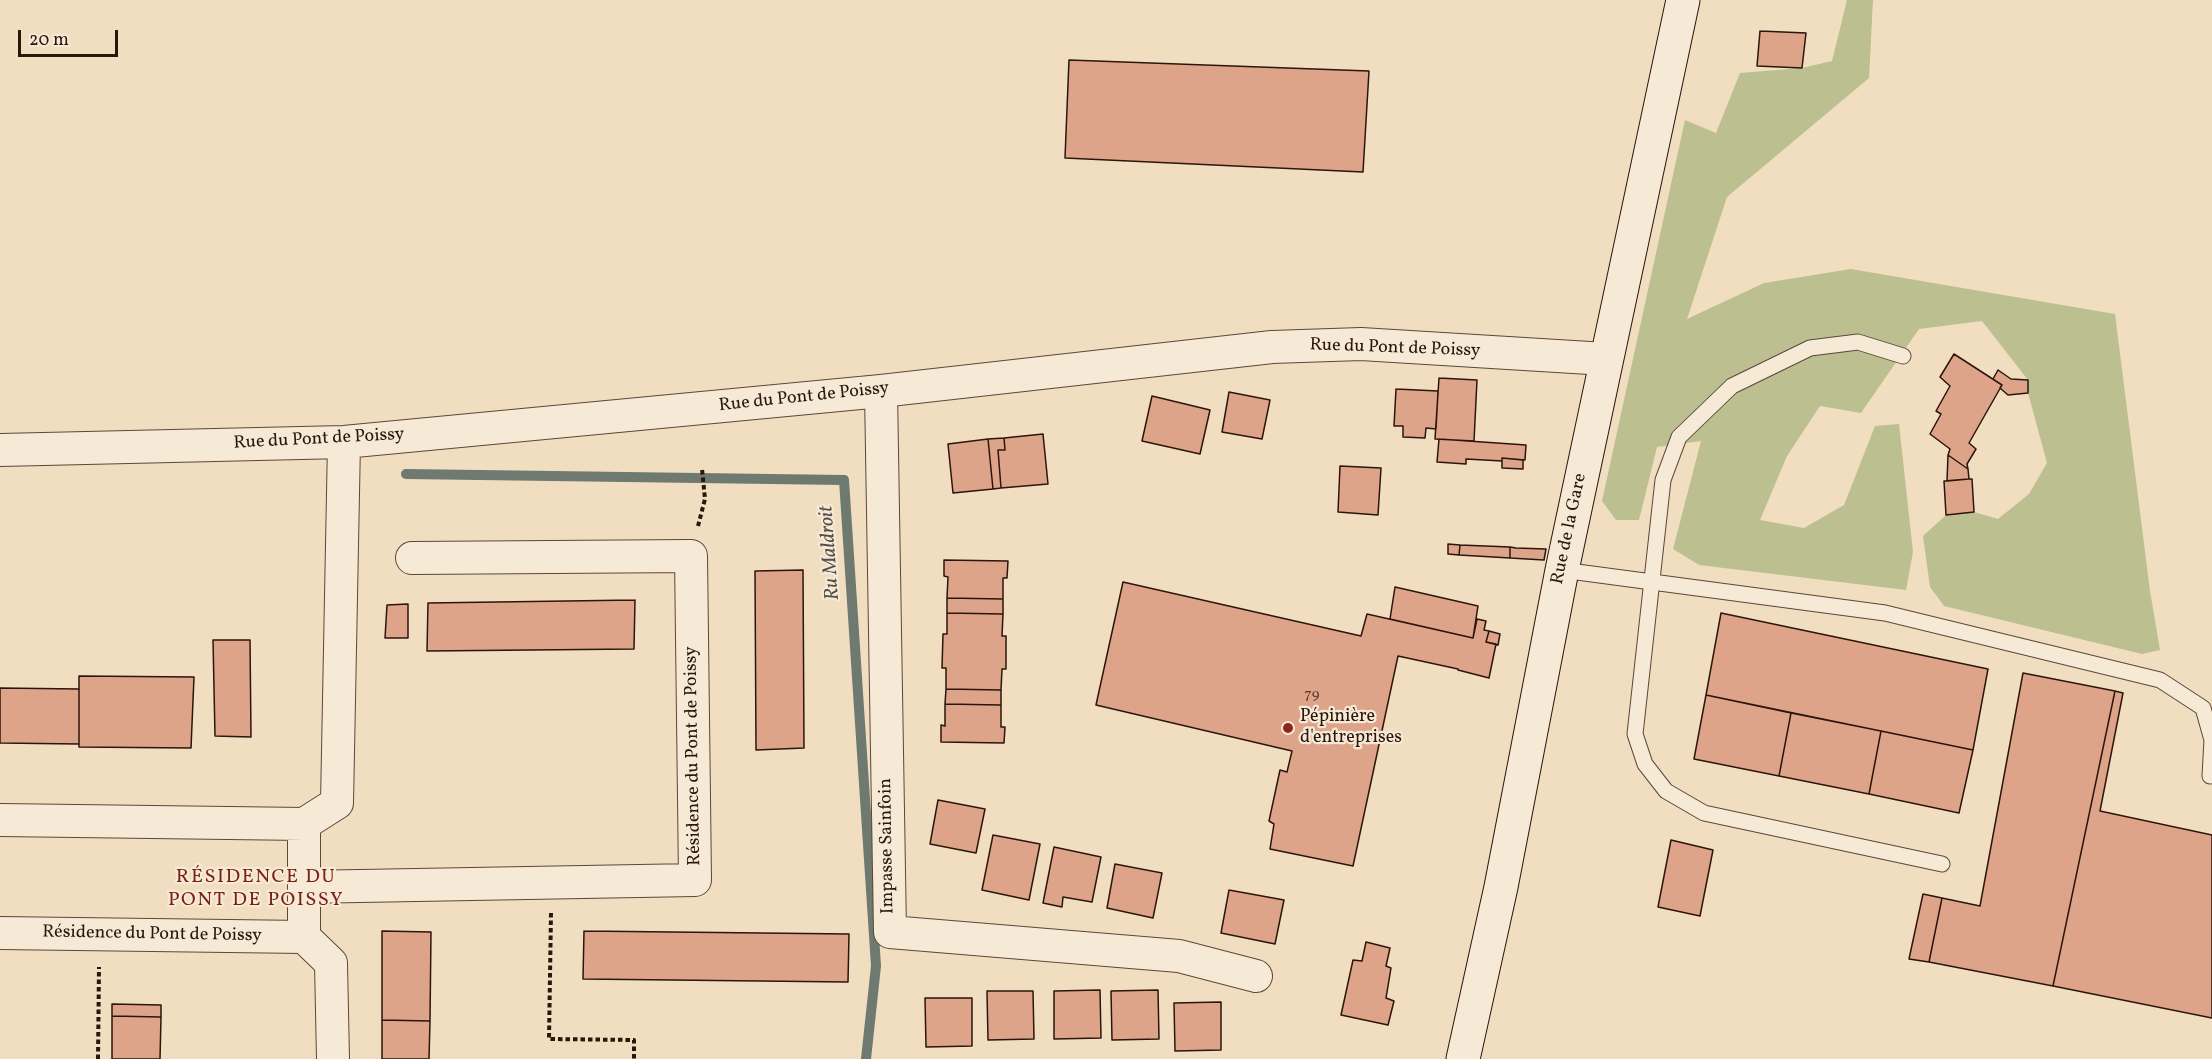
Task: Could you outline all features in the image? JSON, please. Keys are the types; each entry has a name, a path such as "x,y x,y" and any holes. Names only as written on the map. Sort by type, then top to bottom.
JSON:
{"main road":[{"name":"Rue de la Gare","path":"1463,1059 1501,887 1562,570 1683,0"}],"street":[{"name":"Rue du Pont de Poissy","path":"0,450 344,442 881,391 1272,347 1361,344 1606,359"},
{"name":"Impasse Sainfoin","path":"881,391 890,933 1179,956 1256,976"},
{"path":"0,820 304,824 337,803 344,442"},
{"name":"Résidence du Pont de Poissy","path":"304,887 695,880 691,556 412,558"},
{"path":"304,824 304,937 331,963 333,1059"},
{"name":"Résidence du Pont de Poissy","path":"0,933 304,937"}],"lane":[{"path":"1904,356 1858,342 1810,348 1732,386 1679,437 1663,480 1635,734 1645,764 1666,791 1704,813 1942,864"},
{"path":"1562,570 1885,613 2160,680 2203,708 2212,740 2210,776"}],"path":[{"path":"703,471 705,499"},
{"path":"551,883 549,1039 634,1040 634,1059"},
{"path":"98,1059 99,934"}],"green space":[{"path":"1847,0 1873,0 1869,78 1727,197 1687,319 1764,283 1851,269 2115,314 2150,591 2160,650 2142,654 1944,606 1930,587 1923,536 1946,515 1974,512 1998,519 2029,494 2047,463 2028,393 2028,380 1982,321 1919,329 1861,413 1820,406 1787,456 1760,520 1804,528 1844,505 1875,426 1899,424 1913,552 1906,590 1699,565 1673,549 1701,441 1657,447 1639,520 1616,520 1602,501 1685,120 1716,133 1740,73 1802,68 1832,61"}],"building":[{"path":"1760,31 1806,33 1802,68 1757,66"},
{"path":"1069,60 1369,71 1363,172 1065,158"},
{"path":"1954,354 2002,385 1969,443 1976,449 1967,464 1968,469 1948,455 1950,449 1930,434 1941,414 1936,411 1950,386 1940,377"},
{"path":"1998,370 2011,379 2028,380 2028,393 2008,395 2000,388 2002,385 1993,379"},
{"path":"1439,378 1477,380 1474,441 1435,439"},
{"path":"1396,389 1438,391 1436,429 1426,428 1425,438 1403,437 1403,426 1394,426"},
{"path":"1229,392 1270,400 1262,439 1222,432"},
{"path":"1152,396 1210,410 1200,454 1142,441"},
{"path":"1043,434 1048,484 1001,488 998,450 1005,450 1004,438"},
{"path":"1004,438 1005,450 998,450 1001,488 993,489 988,439"},
{"path":"988,439 993,489 953,493 948,444"},
{"path":"1439,439 1526,445 1525,460 1466,459 1466,464 1437,462"},
{"path":"1948,455 1968,469 1969,479 1947,481"},
{"path":"1502,458 1523,460 1523,469 1502,468"},
{"path":"1340,466 1381,468 1378,515 1338,512"},
{"path":"1972,479 1974,512 1946,515 1944,481"},
{"path":"1448,544 1460,545 1459,555 1448,554"},
{"path":"1460,545 1510,547 1510,558 1459,555"},
{"path":"1510,547 1546,549 1544,560 1510,558"},
{"path":"944,560 1008,561 1007,578 1003,578 1003,599 947,598 948,577 944,576"},
{"path":"803,570 804,748 756,750 755,571"},
{"name":"Pépinière d'entreprises","path":"1123,582 1361,636 1367,614 1473,638 1477,619 1486,621 1484,630 1489,631 1486,642 1496,644 1489,678 1398,656 1353,866 1270,849 1274,824 1269,821 1280,770 1287,772 1292,751 1096,705"},
{"path":"1395,587 1478,606 1473,638 1390,619"},
{"path":"947,598 1003,599 1003,614 947,613"},
{"path":"635,600 634,649 427,651 428,603"},
{"path":"408,604 408,638 385,638 387,605"},
{"path":"947,613 1003,614 1002,636 1006,636 1006,669 1002,669 1001,690 946,689 946,668 942,668 943,634 947,634"},
{"path":"1721,613 1988,669 1973,750 1706,695"},
{"path":"1489,631 1500,634 1498,645 1486,642"},
{"path":"213,640 250,640 251,737 215,736"},
{"path":"2023,673 2115,691 2053,986 1929,962 1942,898 1980,906"},
{"path":"79,676 194,677 191,748 79,747"},
{"path":"0,688 79,689 79,744 0,743"},
{"path":"946,689 1001,690 1001,705 945,704"},
{"path":"2115,691 2123,693 2100,811 2212,835 2212,1018 2053,986"},
{"path":"1706,695 1791,713 1779,776 1694,759"},
{"path":"945,704 1001,705 1001,727 1005,727 1004,743 941,742 941,725 945,726"},
{"path":"1791,713 1881,731 1869,794 1779,776"},
{"path":"1881,731 1973,750 1959,813 1869,794"},
{"path":"938,800 985,809 976,853 930,844"},
{"path":"993,835 1040,844 1029,900 982,890"},
{"path":"1671,840 1713,850 1700,916 1658,907"},
{"path":"1054,847 1101,857 1092,902 1063,897 1062,907 1043,903"},
{"path":"1115,864 1162,873 1153,918 1107,908"},
{"path":"1229,890 1284,900 1275,944 1221,933"},
{"path":"1923,894 1942,898 1929,962 1909,959"},
{"path":"382,931 431,932 430,1021 382,1020"},
{"path":"584,931 849,934 848,982 583,979"},
{"path":"1366,942 1390,948 1386,966 1391,968 1386,998 1394,1001 1388,1025 1341,1015 1353,960 1362,961"},
{"path":"1100,990 1101,1038 1054,1039 1054,991"},
{"path":"1158,990 1159,1039 1112,1040 1111,991"},
{"path":"987,991 1033,991 1034,1039 988,1040"},
{"path":"925,998 972,998 972,1046 926,1047"},
{"path":"1221,1002 1221,1050 1175,1051 1174,1003"},
{"path":"112,1004 161,1005 161,1017 112,1016"},
{"path":"112,1016 161,1017 160,1059 112,1059"},
{"path":"382,1020 430,1021 429,1059 382,1059"}],"waterway":[{"name":"Ru Maldroit","path":"406,474 844,480 876,966 866,1059"}],"place":[{"name":"Pépinière d'entreprises","path":"1288,728"}],"district":[{"name":"RÉSIDENCE DU PONT DE POISSY","path":"256,890"}]}
